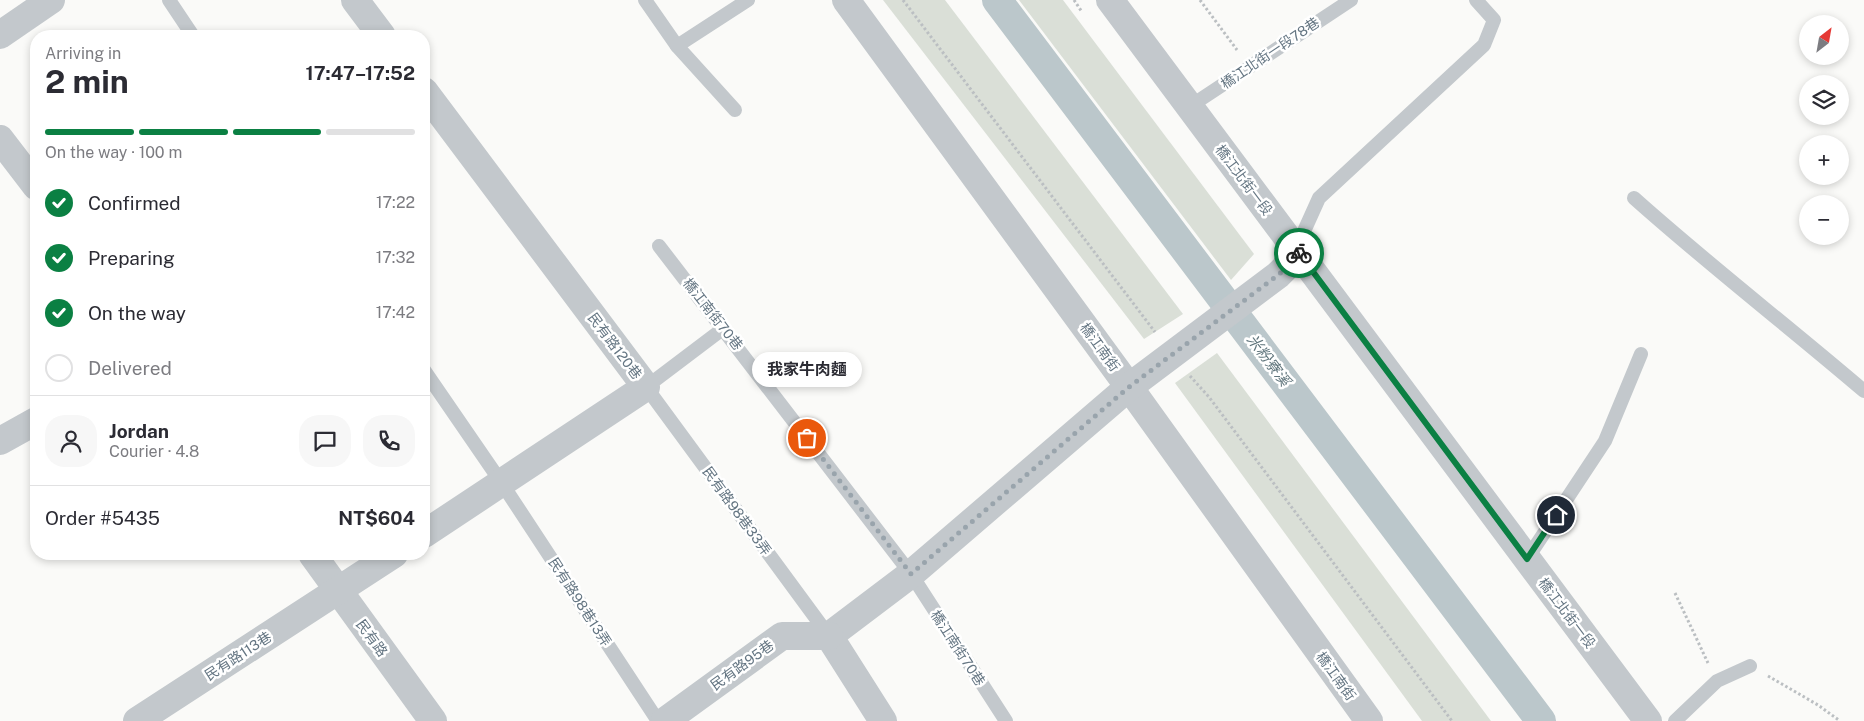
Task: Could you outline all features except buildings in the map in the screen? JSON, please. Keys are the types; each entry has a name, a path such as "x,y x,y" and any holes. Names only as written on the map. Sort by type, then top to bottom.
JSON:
{"street":[{"path":"0,34 51,0"},
{"path":"355,0 378,30"},
{"name":"橋江南街","path":"846,0 1129,387 1368,721"},
{"name":"橋江北街一段","path":"1110,0 1648,721"},
{"name":"民有路120巷","path":"430,99 646,387 430,530"},
{"path":"0,139 30,178"},
{"path":"883,721 829,636 911,574 1129,387 1286,268 1296,249"},
{"path":"0,441 30,424"},
{"name":"民有路","path":"316,560 433,721"},
{"path":"338,591 385,560"},
{"name":"民有路113巷","path":"137,721 338,591"},
{"name":"民有路95巷","path":"665,721 782,636 829,636"}],"lane":[{"path":"169,0 189,30"},
{"path":"645,0 677,46 735,110"},
{"path":"677,46 748,0"},
{"name":"橋江北街一段78巷","path":"1190,107 1351,0"},
{"path":"1296,249 1319,198 1484,45 1494,20 1476,0"},
{"path":"1634,198 1701,258 1864,390"},
{"name":"橋江南街70巷","path":"659,246 724,328 911,574 1006,721"},
{"path":"646,387 724,328"},
{"path":"1527,559 1605,441 1641,354"},
{"name":"民有路98巷13弄","path":"430,379 501,482 658,721"},
{"name":"民有路98巷33弄","path":"646,387 829,636"},
{"path":"1675,721 1716,681 1750,666"}],"path":[{"path":"904,0 1208,397 1452,721"},
{"path":"1200,0 1250,66"},
{"path":"1675,593 1716,681"},
{"path":"1750,666 1818,705 1840,721"}],"shaded area":[{"path":"883,0 945,0 1183,314 1144,339"},
{"path":"1019,0 1063,0 1254,254 1231,280"},
{"path":"1217,353 1491,721 1422,721 1175,383"}],"waterway":[{"name":"米粉寮溪","path":"997,0 1541,721"}],"way so far":[{"path":"807,438 911,574 1129,387 1278,275 1286,268 1296,249 1299,253"}],"place":[{"name":"我家牛肉麵","path":"807,438"}],"route":[{"path":"1299,253 1527,559 1556,515"}]}
